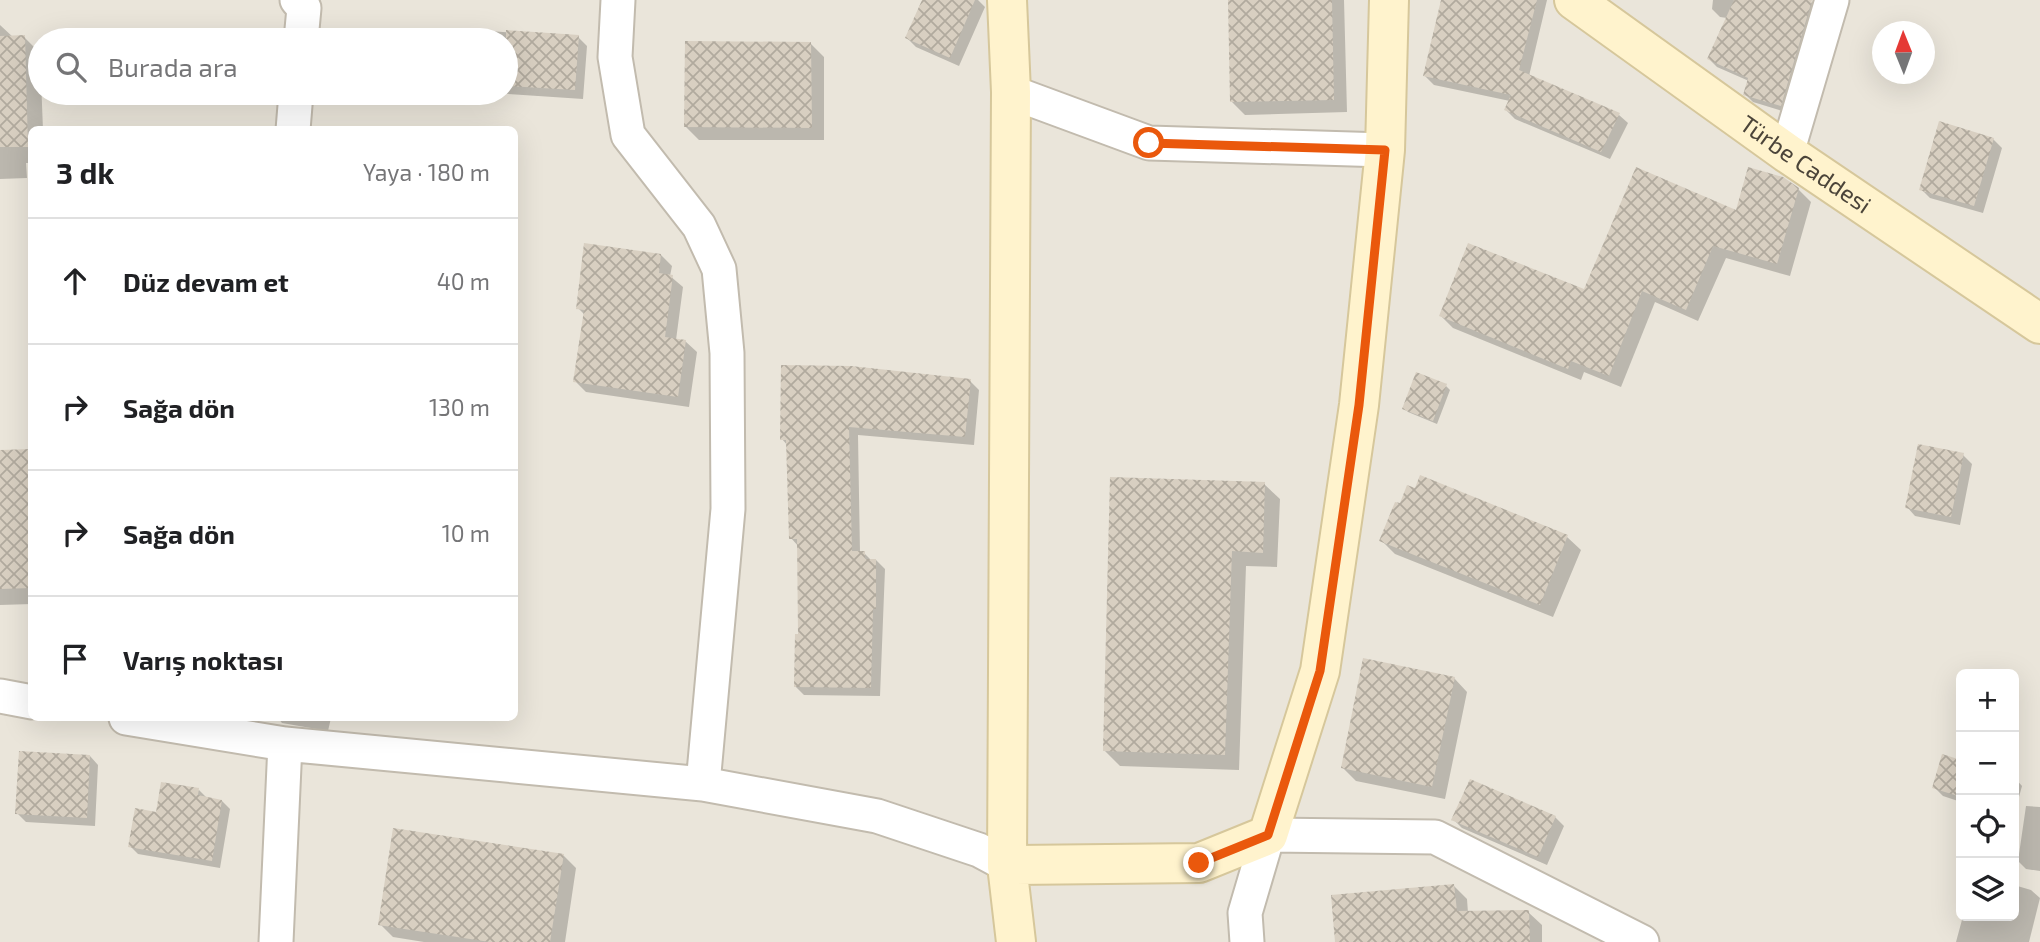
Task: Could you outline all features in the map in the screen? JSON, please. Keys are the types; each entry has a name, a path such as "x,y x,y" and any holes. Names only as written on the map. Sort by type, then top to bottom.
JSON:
{"street":[{"path":"297,0 304,8 302,28"},
{"path":"618,0 615,57 628,135 699,226 719,269 727,353 728,509 703,783"},
{"path":"1007,0 1011,92 1007,865 1016,942"},
{"path":"1247,942 1245,913 1320,671 1359,405 1385,150 1389,0"},
{"name":"Türbe Caddesi","path":"1574,0 1787,153 2040,324"},
{"path":"1787,153 1832,0"},
{"path":"1011,92 1149,143 1385,150"},
{"path":"293,126 295,105"},
{"path":"0,696 28,701"},
{"path":"164,721 241,727 285,744 703,783 877,816 979,850 1007,865 1199,863 1268,835 1435,837 1642,942"},
{"path":"276,942 285,744"}],"shaded area":[{"path":"0,0 2040,0 2040,942 0,942"}],"building":[{"path":"922,0 975,0 950,58 905,38"},
{"path":"1228,0 1332,0 1334,100 1230,102"},
{"path":"1441,0 1537,0 1519,70 1620,113 1601,152 1504,110 1511,95 1423,76"},
{"path":"1734,0 1812,0 1781,106 1743,95 1748,78 1707,59"},
{"path":"518,31 579,35 575,90 518,87"},
{"path":"25,35 28,147 0,147 0,36"},
{"path":"685,41 811,42 812,128 684,127"},
{"path":"1939,121 1994,138 1974,206 1919,190"},
{"path":"1636,167 1736,210 1748,167 1783,177 1799,188 1777,264 1713,246 1686,310 1642,291 1609,376 1571,361 1568,369 1439,316 1468,243 1584,289"},
{"path":"584,243 661,254 659,273 673,275 665,337 686,340 678,397 573,382 584,310 576,309"},
{"path":"781,365 851,366 971,379 965,437 849,427 852,551 865,551 865,559 876,559 871,688 794,687 795,634 798,634 797,539 789,539 786,440 780,440"},
{"path":"1416,372 1447,384 1433,421 1402,409"},
{"path":"1918,444 1964,453 1951,517 1905,508"},
{"path":"28,449 28,588 0,589 0,450"},
{"path":"1420,475 1568,535 1540,605 1379,541 1395,502 1400,503 1407,485 1415,488"},
{"path":"1110,477 1265,482 1263,553 1232,551 1225,755 1103,751"},
{"path":"1363,658 1455,677 1432,787 1341,768"},
{"path":"19,751 90,755 87,818 15,814"},
{"path":"1942,754 1956,758 1956,795 1932,788"},
{"path":"1470,779 1556,816 1538,857 1451,820"},
{"path":"161,782 199,788 198,795 222,800 212,861 128,847 135,808 156,812"},
{"path":"393,828 564,854 550,942 490,942 378,925"},
{"path":"1454,884 1457,911 1529,910 1530,942 1335,942 1331,895"}],"route":[{"path":"1149,143 1385,150 1359,405 1320,671 1268,835 1199,863"}]}
